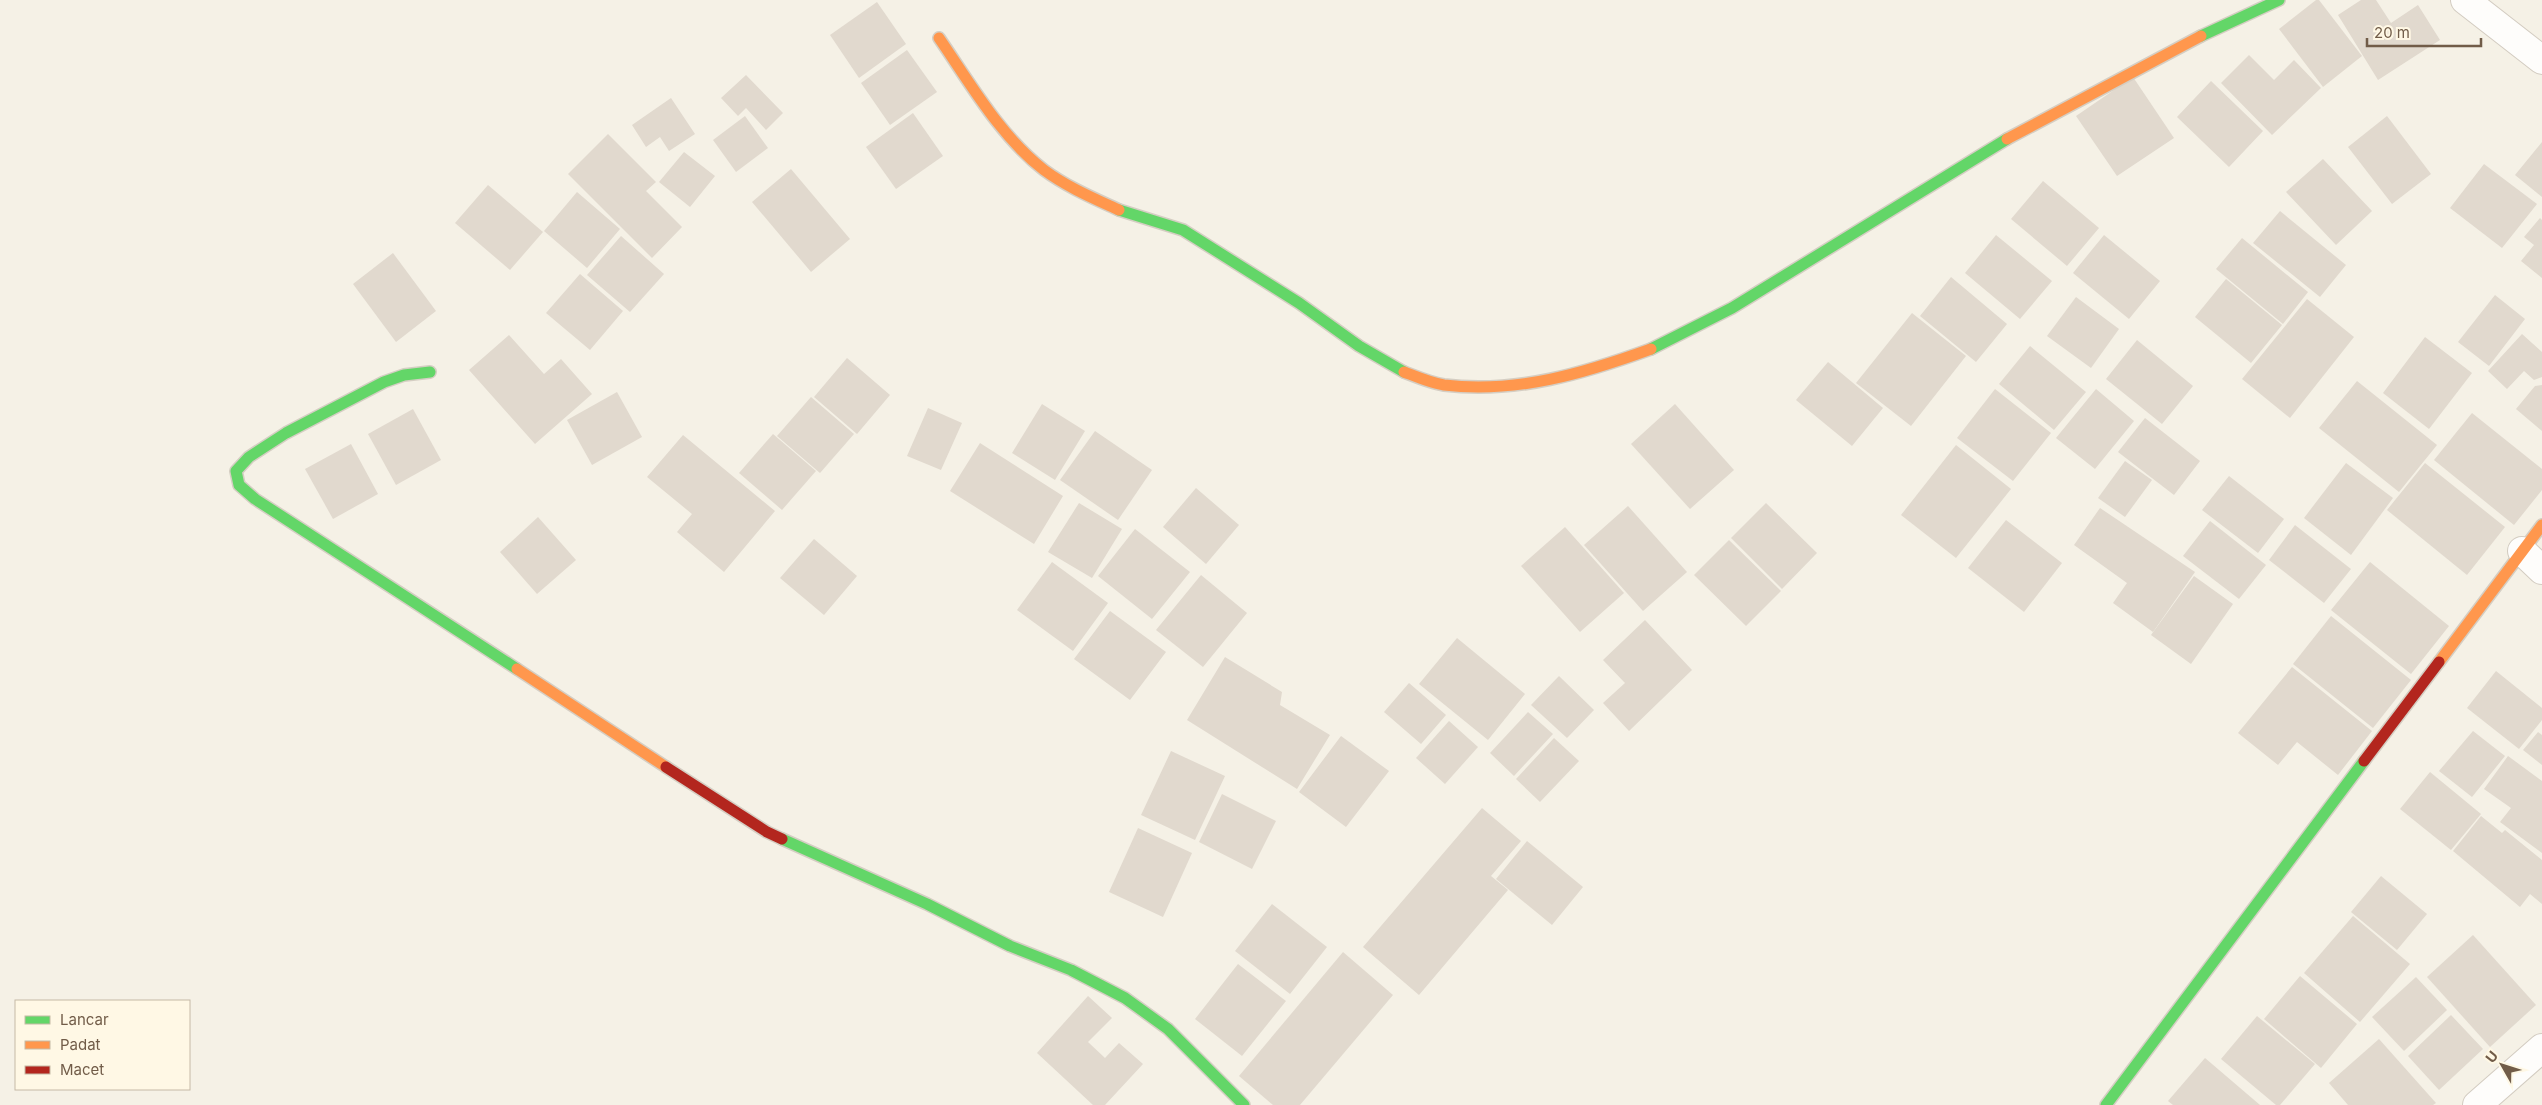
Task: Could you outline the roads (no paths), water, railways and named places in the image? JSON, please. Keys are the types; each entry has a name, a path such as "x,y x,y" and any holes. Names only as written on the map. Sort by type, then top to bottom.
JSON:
{"street":[{"path":"939,38 992,115 1014,142 1043,169 1073,189 1125,213 1183,230 1291,298 1359,346 1403,372 1443,385 1488,387 1544,382 1612,363 1660,346 1732,308 1993,146 2158,57 2251,11 2279,0"},
{"path":"2465,0 2542,60"},
{"path":"430,372 404,375 384,382 286,433 242,464 236,471 240,485 255,499 767,832 927,904 1010,946 1070,970 1125,998 1168,1029 1244,1105"},
{"path":"2106,1105 2542,525"},
{"path":"2522,551 2542,570"},
{"path":"2477,1105 2542,1048"}]}
